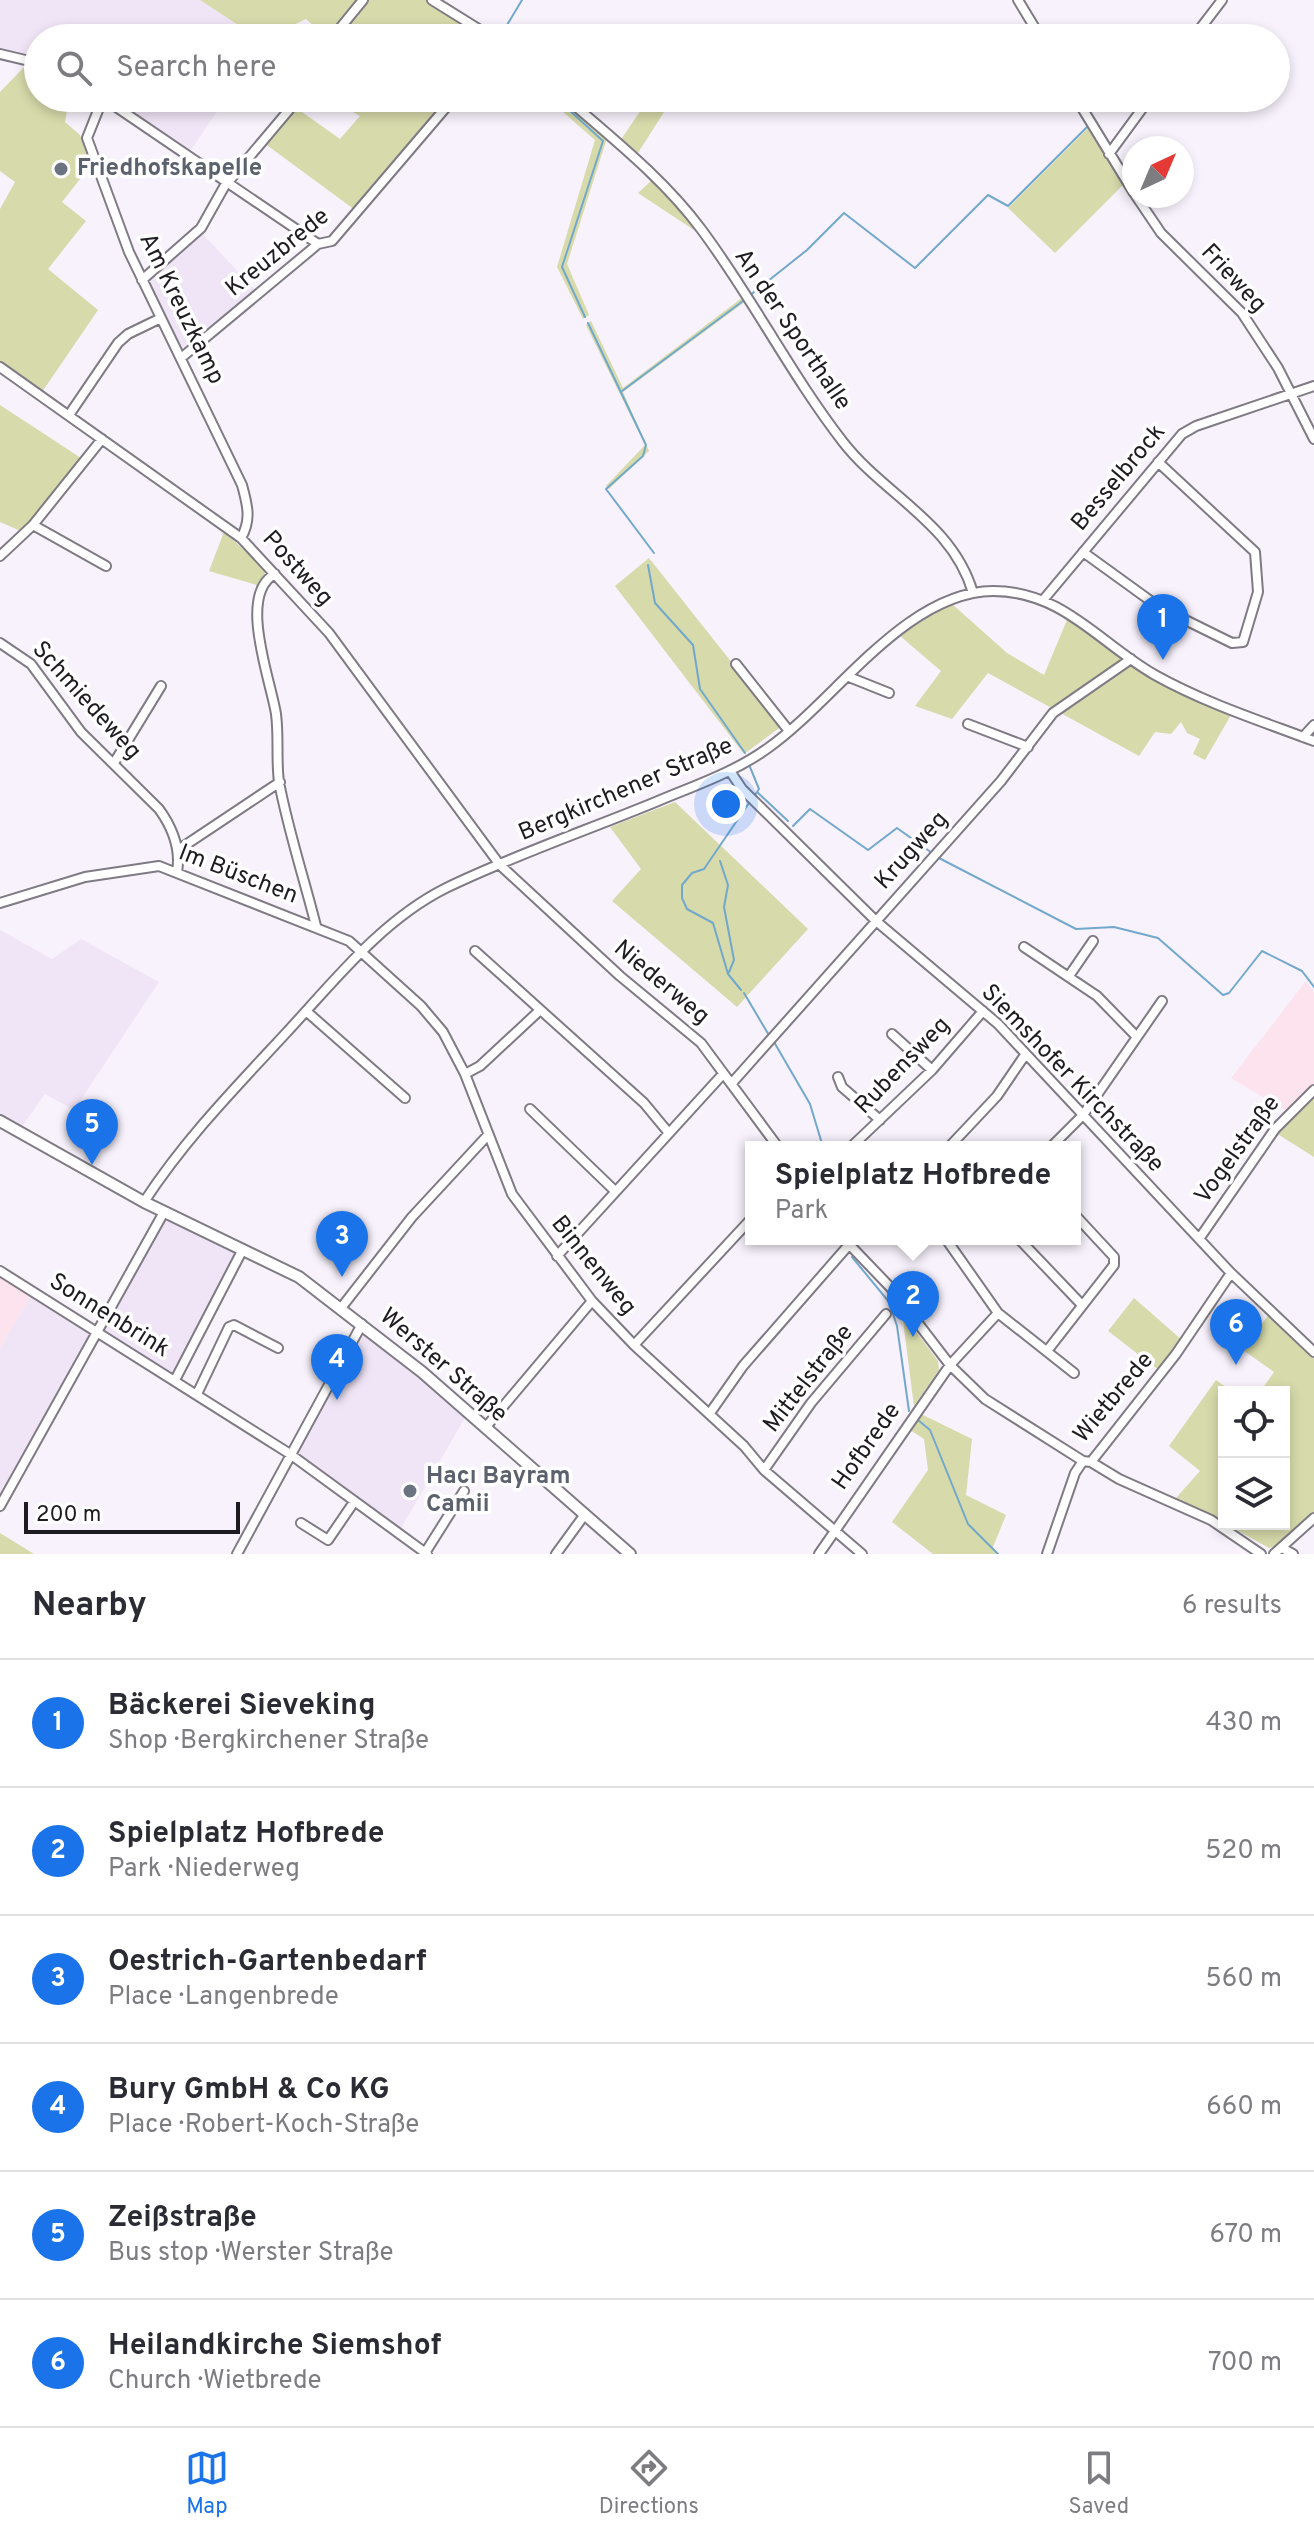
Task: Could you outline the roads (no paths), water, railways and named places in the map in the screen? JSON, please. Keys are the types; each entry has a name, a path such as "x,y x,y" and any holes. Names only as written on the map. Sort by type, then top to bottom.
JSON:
{"main road":[{"name":"Werster Straße","path":"0,1121 144,1202 299,1277 362,1324 485,1428 583,1517 630,1554"}],"street":[{"path":"343,24 363,0"},
{"path":"432,0 471,24"},
{"path":"1018,0 1033,24"},
{"path":"1204,24 1222,0"},
{"path":"0,54 24,60"},
{"name":"Am Kreuzkamp","path":"97,112 87,138 142,280 242,485 249,509 247,527 241,538"},
{"path":"124,112 318,244"},
{"path":"142,280 201,228 228,181 287,112"},
{"name":"Kreuzbrede","path":"181,358 318,244 332,241 442,112"},
{"name":"An der Sporthalle","path":"582,112 632,155 700,227 843,443 925,516 963,570 973,593"},
{"name":"Frieweg","path":"1084,112 1122,174"},
{"path":"1109,154 1140,112"},
{"name":"Frieweg","path":"1144,208 1161,233 1242,313 1314,439"},
{"path":"69,415 118,343 128,334 161,318"},
{"name":"Postweg","path":"0,367 241,538 329,633 500,865"},
{"name":"Besselbrock","path":"1044,599 1182,434 1196,426 1314,386"},
{"path":"0,556 33,525 102,439"},
{"path":"1083,552 1159,607 1232,643 1243,642 1258,592 1255,552 1158,462"},
{"path":"33,525 106,566"},
{"path":"275,574 267,578 261,590 257,616 276,716 280,782 316,926"},
{"name":"Bergkirchener Straße","path":"144,1202 184,1144 306,1011 361,952 421,902 500,865 730,771 789,731 909,623 973,593 1016,593 1044,599 1074,615 1131,659 1204,698 1314,741"},
{"name":"Schmiedeweg","path":"0,643 31,664 81,732 159,809 168,822 178,850 177,872"},
{"name":"Krugweg","path":"732,1083 934,856 1028,747 1053,713 1131,659"},
{"path":"736,664 789,731"},
{"path":"849,677 889,693"},
{"path":"114,763 161,686"},
{"path":"968,724 1028,747"},
{"path":"1303,737 1314,725"},
{"name":"Siemshofer Kirchstraße","path":"730,771 752,798 876,921 983,1011 1231,1273 1314,1352"},
{"path":"178,850 280,782"},
{"name":"Niederweg","path":"500,865 620,976 701,1043 774,1141"},
{"name":"Im Büschen","path":"0,903 85,877 142,866 159,866 336,934 361,952"},
{"path":"1069,976 1093,941"},
{"path":"1024,947 1097,996 1137,1037"},
{"path":"475,951 538,1012 644,1103 668,1132"},
{"name":"Binnenweg","path":"361,952 431,1017 465,1074 512,1194 592,1301 634,1345 710,1413 764,1470 862,1554"},
{"path":"1057,1141 1083,1115 1162,1001"},
{"path":"306,1011 405,1098"},
{"name":"Rubensweg","path":"857,1141 932,1070 983,1011"},
{"path":"465,1074 480,1066 538,1012"},
{"path":"892,1034 932,1070"},
{"path":"955,1141 997,1096 1025,1055"},
{"path":"557,1256 723,1074"},
{"path":"838,1077 842,1087 880,1120"},
{"name":"Vogelstraße","path":"1199,1239 1275,1129 1314,1090"},
{"path":"530,1109 615,1191"},
{"path":"341,1308 412,1217 488,1135"},
{"path":"0,1506 94,1332 164,1212"},
{"path":"1047,1351 1114,1265 1114,1257 1081,1221"},
{"path":"634,1345 745,1225"},
{"path":"710,1413 743,1366 845,1245"},
{"path":"852,1245 891,1288 950,1365 985,1399 1119,1479 1211,1520 1261,1554"},
{"path":"954,1245 998,1313 1074,1373"},
{"path":"1025,1245 1082,1305"},
{"path":"175,1380 243,1249"},
{"name":"Sonnenbrink","path":"0,1271 290,1454 426,1554 464,1491"},
{"name":"Wietbrede","path":"1047,1554 1075,1473 1169,1364 1231,1273"},
{"path":"485,1428 592,1301"},
{"name":"Hofbrede","path":"824,1552 834,1531 950,1365 998,1313"},
{"name":"Mittelstraße","path":"764,1470 811,1403 886,1314"},
{"path":"237,1554 362,1324"},
{"path":"197,1394 229,1327 234,1325 278,1348"},
{"path":"301,1523 328,1540 354,1502"},
{"path":"556,1554 583,1517"},
{"path":"1274,1554 1314,1518"},
{"path":"1282,1548 1293,1554"}],"waterway":[{"path":"508,24 522,0"},
{"path":"571,112 603,141 562,267 585,317"},
{"path":"1112,142 1128,121"},
{"path":"749,296 807,250 844,213 915,268 988,195 1008,206 1087,127"},
{"path":"622,391 743,301"},
{"path":"588,323 646,445 643,456 606,489 654,553"},
{"path":"648,565 655,603 693,645 700,689 745,753"},
{"path":"750,767 759,789 755,795"},
{"path":"757,792 788,821"},
{"path":"741,990 728,974 713,923 687,909 682,898 682,885 692,873 704,869 749,803"},
{"path":"793,826 810,809 868,850 897,828 932,853"},
{"path":"937,857 1076,929 1114,927 1158,938 1223,995 1229,993 1262,951 1302,971 1314,987"},
{"path":"720,861 728,885 724,907 734,960 729,972"},
{"path":"744,993 770,1037"},
{"path":"774,1042 810,1104 821,1141"},
{"path":"852,1257 889,1302 897,1326 909,1411"},
{"path":"918,1420 930,1430 968,1524 998,1554"}],"place":[{"name":"Friedhofskapelle","path":"61,169"},
{"name":"Bäckerei Sieveking","path":"1163,660"},
{"name":"Zeißstraße","path":"92,1165"},
{"name":"Oestrich-Gartenbedarf","path":"342,1277"},
{"name":"Spielplatz Hofbrede","path":"913,1337"},
{"name":"Heilandkirche Siemshof","path":"1236,1365"},
{"name":"Bury GmbH & Co KG","path":"337,1400"},
{"name":"Hacı Bayram Camii","path":"410,1491"}]}
